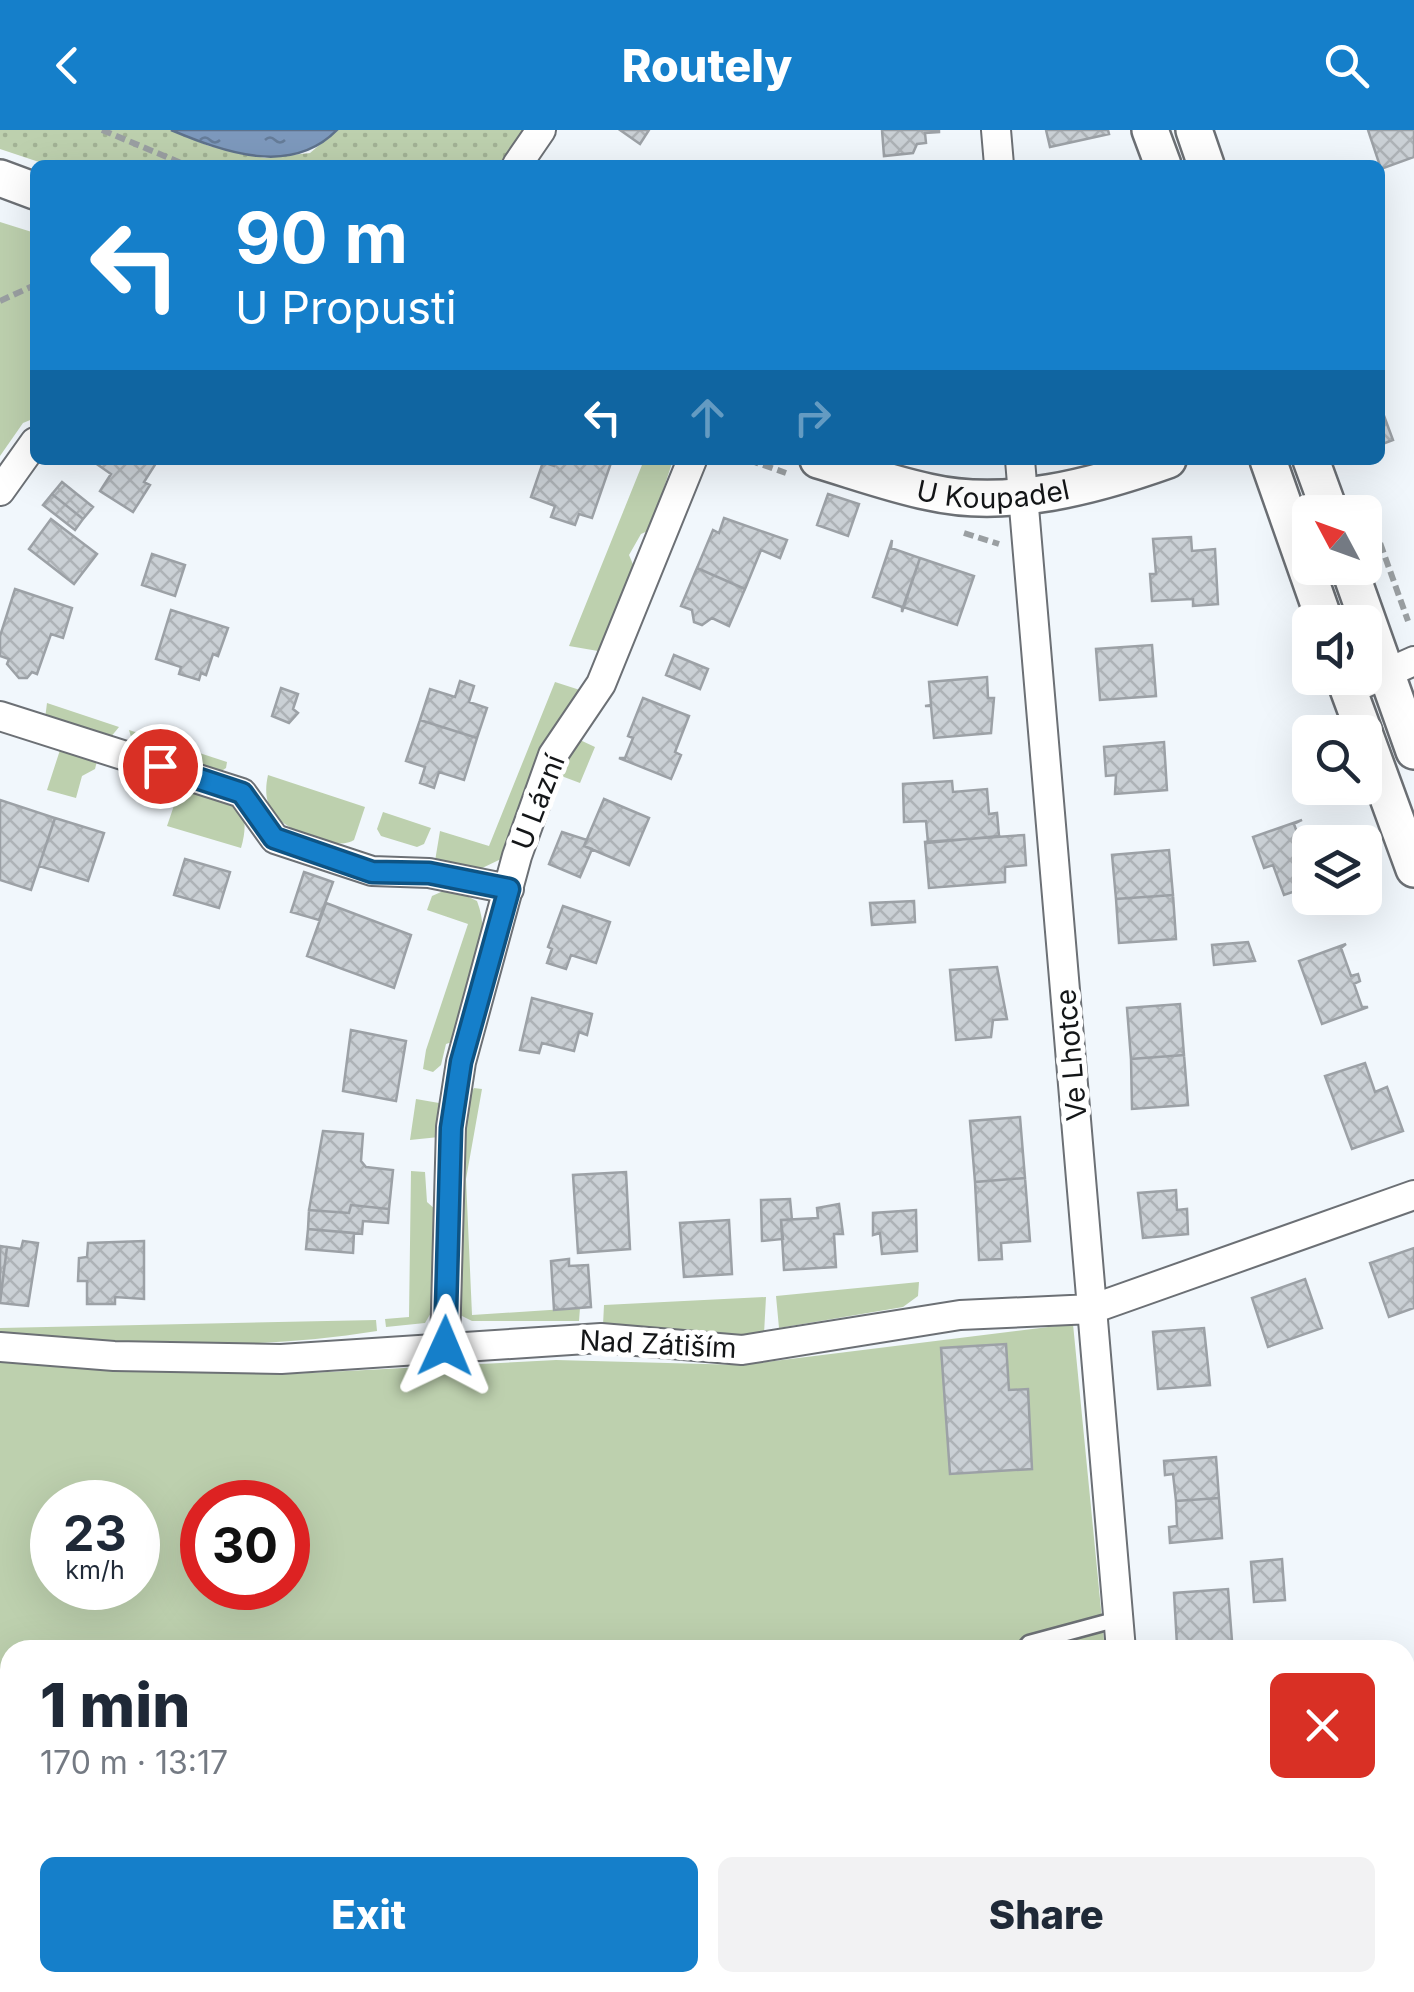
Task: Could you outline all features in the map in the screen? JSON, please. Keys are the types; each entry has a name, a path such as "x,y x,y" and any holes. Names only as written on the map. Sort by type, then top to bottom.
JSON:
{"street":[{"path":"520,160 541,130"},
{"path":"996,130 998,160"},
{"path":"1150,130 1160,160"},
{"path":"1194,130 1204,160"},
{"path":"0,178 30,189"},
{"path":"0,492 30,449"},
{"name":"U Lázní","path":"445,1346 451,1128 461,1062 509,889 553,755 601,684 690,465"},
{"name":"Ve Lhotce","path":"1020,465 1120,1640"},
{"name":"U Koupadel","path":"809,469 932,494 1023,496 1090,487 1154,465"},
{"path":"1270,465 1319,605"},
{"path":"1313,465 1324,495"},
{"path":"1358,585 1400,667 1414,751"},
{"path":"0,716 242,793 274,838 372,872 429,873 509,889"},
{"path":"1382,783 1414,869"},
{"name":"Nad Zátiším","path":"0,1347 114,1356 282,1358 601,1338 742,1350 960,1314 1092,1308 1414,1195"}],"lane":[{"path":"1041,1640 1118,1619"}],"path":[{"path":"102,130 174,160"},
{"path":"0,301 30,287"},
{"path":"783,465 809,469"},
{"path":"1360,489 1409,625"},
{"path":"958,531 1001,545 1004,554"}],"green space":[{"path":"0,130 171,130 209,146 265,158 310,153 337,130 532,130 511,160 33,160 0,149"},
{"path":"0,222 30,231 30,420 23,423 0,456"},
{"path":"642,465 671,465 650,530 641,534 629,555 635,569 598,651 569,646"},
{"path":"555,682 583,691 543,751 501,859 476,871 435,861 440,831 489,846"},
{"path":"47,703 119,727 110,738 45,719"},
{"path":"129,730 227,762 226,768 217,774 134,747"},
{"path":"580,740 595,747 580,783 556,774"},
{"path":"66,747 97,761 95,769 82,776 76,798 47,790 60,750"},
{"path":"268,775 365,807 354,840 324,841 280,820 267,800"},
{"path":"181,785 222,796 239,808 244,818 241,848 167,826"},
{"path":"383,812 431,828 424,844 417,847 381,836 377,829"},
{"path":"450,888 477,901 483,936 476,972 452,1042 446,1044 441,1065 433,1072 423,1069 426,1050 468,924 427,910 432,896"},
{"path":"474,1088 482,1089 466,1179 472,1315 580,1308 579,1321 472,1321 458,1314 457,1163 465,1107"},
{"path":"416,1099 439,1103 443,1109 439,1137 410,1140"},
{"path":"411,1171 425,1172 427,1202 436,1210 435,1306 425,1323 386,1327 385,1319 409,1317"},
{"path":"919,1282 918,1296 903,1307 779,1328 776,1296"},
{"path":"766,1297 764,1334 751,1339 603,1325 604,1305"},
{"path":"376,1320 377,1331 236,1344 142,1344 0,1336 0,1328"},
{"path":"1073,1324 1104,1640 0,1640 0,1361 289,1374 556,1360 742,1365"}],"water":[{"path":"171,130 337,130 299,153 257,156 213,146"}],"building":[{"path":"620,130 649,130 640,144"},
{"path":"882,130 939,132 925,133 926,143 917,144 913,153 884,156"},
{"path":"1046,130 1108,130 1109,134 1050,147"},
{"path":"1368,130 1414,130 1414,157 1385,168 1385,160 1378,160"},
{"path":"1385,418 1393,440 1385,443"},
{"path":"98,465 155,465 144,482 150,485 133,512 100,491 111,474"},
{"path":"542,465 610,465 592,518 579,514 575,525 551,517 555,506 531,497"},
{"path":"62,482 93,507 83,519 52,494"},
{"path":"52,494 83,519 75,530 43,505"},
{"path":"828,494 859,504 848,536 817,525"},
{"path":"724,518 787,540 780,558 761,550 745,589 697,568 713,530 719,533"},
{"path":"51,519 97,554 74,584 29,549"},
{"path":"1191,537 1192,551 1215,549 1218,604 1193,606 1193,599 1152,601 1150,574 1156,574 1153,539"},
{"path":"892,540 891,548 920,558 902,612 902,607 873,597"},
{"path":"152,554 185,565 175,596 142,585"},
{"path":"920,558 974,576 957,625 903,607"},
{"path":"697,568 745,589 729,626 712,618 702,625 694,622 692,610 681,606"},
{"path":"15,589 72,608 63,638 51,634 37,674 32,672 27,678 19,678 7,664 9,659 0,656 0,636"},
{"path":"171,610 228,628 218,656 213,654 206,675 201,673 199,680 179,674 181,667 156,659"},
{"path":"1152,645 1156,696 1100,700 1096,649"},
{"path":"674,655 708,669 700,689 666,675"},
{"path":"987,677 988,698 994,698 991,733 934,738 931,706 925,706 931,705 929,682"},
{"path":"460,681 474,686 469,702 487,708 477,738 420,720 430,689 455,697"},
{"path":"281,688 298,694 293,709 298,713 289,723 272,716"},
{"path":"643,698 689,716 675,752 681,755 671,779 619,758 625,758 633,738 628,736"},
{"path":"420,720 477,738 464,780 439,772 434,788 420,783 425,767 406,761"},
{"path":"1164,742 1167,790 1115,794 1116,775 1106,776 1104,747"},
{"path":"952,781 953,792 987,789 989,814 997,813 999,836 928,843 926,821 904,822 903,784"},
{"path":"604,799 649,818 629,865 584,846"},
{"path":"0,800 55,818 31,890 0,880"},
{"path":"55,818 104,833 88,881 39,866"},
{"path":"1302,820 1292,825 1292,892 1284,895 1273,865 1264,868 1253,837"},
{"path":"562,832 587,840 584,846 592,849 580,877 549,864"},
{"path":"1024,835 1026,865 1005,867 1005,882 929,888 925,842"},
{"path":"1169,850 1173,895 1116,899 1112,855"},
{"path":"185,859 230,872 219,908 174,895"},
{"path":"304,872 333,882 319,920 291,912"},
{"path":"1173,895 1176,939 1119,943 1116,899"},
{"path":"914,901 915,922 872,925 870,903"},
{"path":"326,903 411,935 394,988 307,956"},
{"path":"563,906 610,922 596,963 571,955 566,969 547,963 552,949 548,947"},
{"path":"1248,942 1255,961 1214,965 1212,945"},
{"path":"1346,944 1341,948 1351,976 1358,974 1360,981 1354,984 1362,1007 1368,1007 1322,1024 1299,961"},
{"path":"997,967 1007,1019 993,1020 991,1037 956,1040 950,970"},
{"path":"532,998 592,1014 587,1035 579,1032 574,1051 542,1043 539,1053 520,1050"},
{"path":"1180,1004 1184,1055 1131,1059 1127,1008"},
{"path":"351,1030 406,1041 396,1101 343,1091"},
{"path":"1184,1055 1188,1105 1132,1109 1131,1059"},
{"path":"1365,1063 1375,1092 1387,1087 1403,1131 1352,1149 1325,1076"},
{"path":"1020,1117 1025,1178 975,1182 970,1121"},
{"path":"323,1131 363,1134 361,1161 366,1167 393,1170 389,1209 351,1205 349,1213 309,1210"},
{"path":"626,1172 630,1249 578,1253 573,1175"},
{"path":"1025,1178 1030,1241 1001,1243 1002,1259 979,1260 975,1182"},
{"path":"1176,1190 1177,1210 1187,1209 1188,1234 1143,1238 1138,1193"},
{"path":"790,1199 792,1220 781,1220 783,1239 762,1241 761,1200"},
{"path":"839,1204 843,1234 834,1234 836,1267 784,1270 781,1220 818,1218 817,1208"},
{"path":"351,1205 389,1209 388,1223 363,1221 362,1234 308,1229 309,1210 349,1213"},
{"path":"916,1210 917,1251 882,1254 880,1233 873,1235 873,1213"},
{"path":"729,1220 732,1274 684,1277 680,1223"},
{"path":"308,1229 354,1233 353,1253 306,1249"},
{"path":"23,1241 38,1243 28,1306 0,1303 7,1247 21,1249"},
{"path":"144,1241 144,1299 115,1297 115,1304 87,1304 87,1281 78,1281 79,1258 87,1257 88,1243"},
{"path":"0,1246 7,1247 0,1303"},
{"path":"1414,1248 1414,1308 1389,1317 1370,1263"},
{"path":"569,1259 569,1266 588,1265 591,1307 554,1310 551,1261"},
{"path":"1305,1279 1322,1328 1268,1347 1252,1298"},
{"path":"1204,1328 1210,1385 1158,1389 1153,1332"},
{"path":"1006,1344 1009,1390 1028,1389 1032,1469 950,1474 941,1348"},
{"path":"1216,1457 1219,1498 1176,1501 1173,1474 1165,1475 1164,1461"},
{"path":"1219,1498 1222,1538 1170,1543 1169,1527 1177,1526 1176,1501"},
{"path":"1282,1559 1285,1600 1254,1602 1251,1562"},
{"path":"1228,1589 1232,1640 1177,1640 1174,1593"}],"route":[{"path":"160,766 242,793 274,838 372,872 429,873 509,889 461,1062 451,1128 445,1346"}]}
